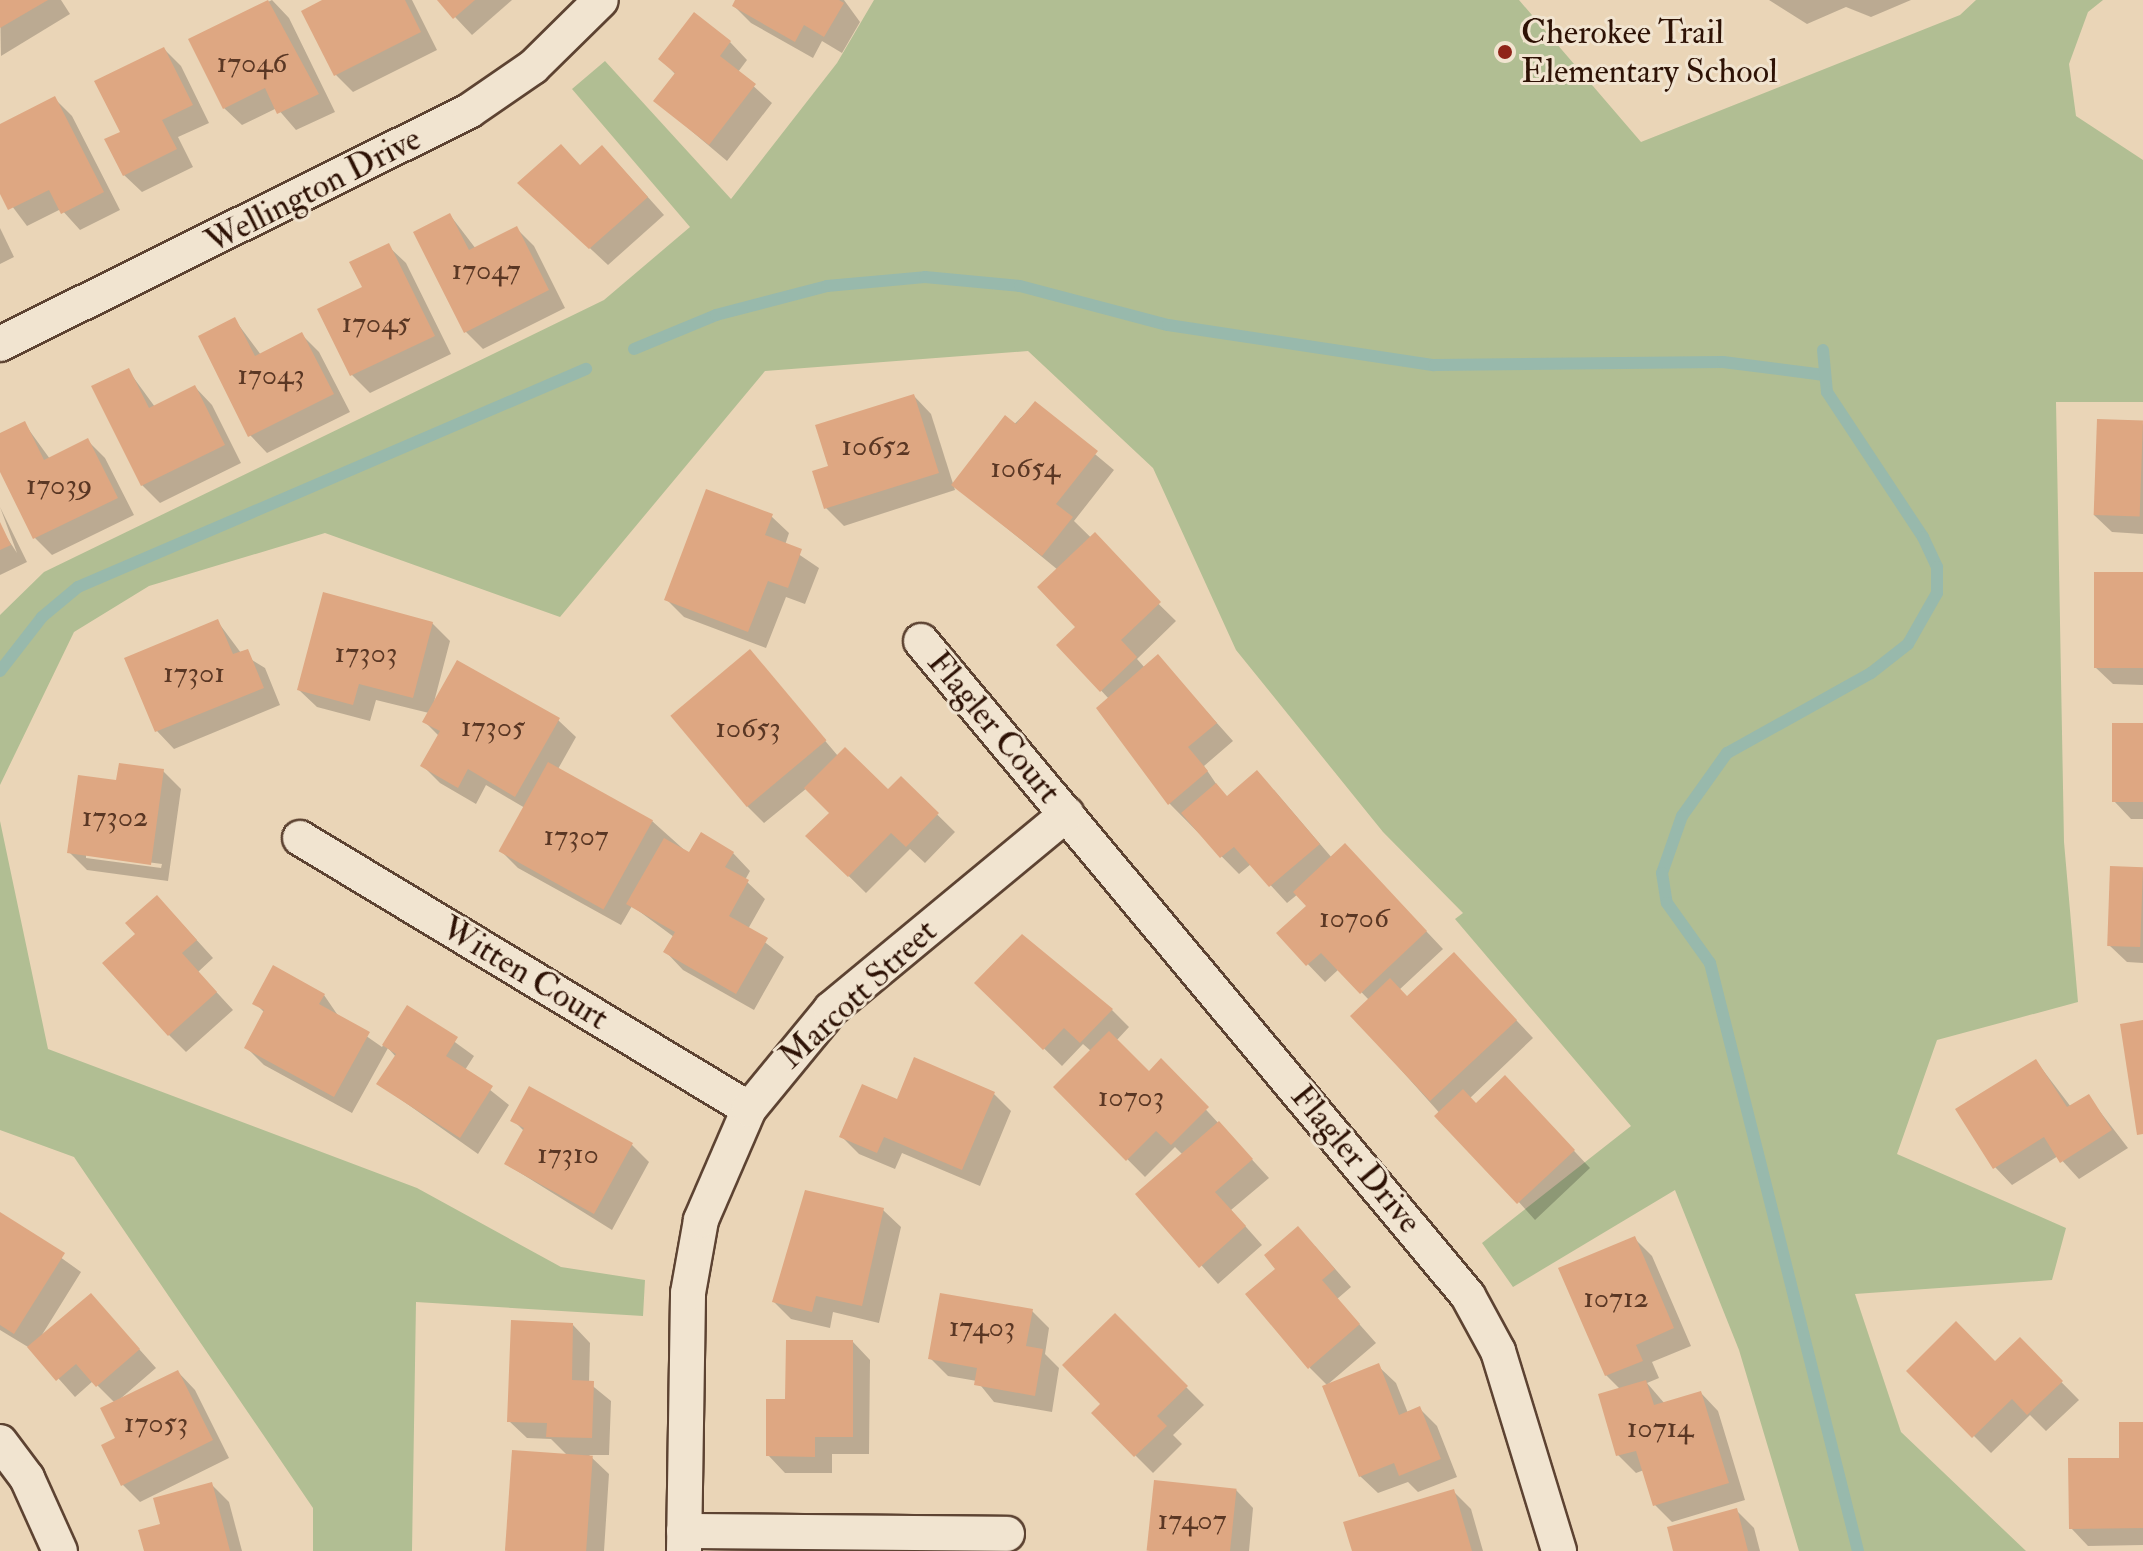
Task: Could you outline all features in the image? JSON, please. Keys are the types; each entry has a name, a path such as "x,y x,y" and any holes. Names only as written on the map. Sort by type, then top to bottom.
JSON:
{"street":[{"name":"Wellington Drive","path":"0,344 469,111 533,67 601,0"},
{"name":"Flagler Court","path":"921,641 1067,814"},
{"name":"Marcott Street","path":"684,1541 694,1254 713,1186 749,1109 831,1009 1067,814"},
{"name":"Flagler Drive","path":"1067,814 1468,1296 1498,1351 1559,1551"},
{"name":"Witten Court","path":"300,838 749,1109"},
{"path":"0,1442 27,1478 60,1551"},
{"path":"684,1541 1007,1534"}],"green space":[{"path":"874,0 1519,0 1641,142 1960,15 1976,0 2103,0 2088,12 2069,64 2076,116 2143,160 2143,402 2056,402 2064,842 2078,1002 1937,1040 1897,1154 2066,1228 2052,1280 1855,1294 1901,1432 2026,1551 1799,1551 1739,1350 1675,1190 1513,1287 1482,1243 1631,1126 1455,919 1463,913 1383,832 1236,650 1153,468 1028,351 765,371 560,617 325,533 149,586 74,632 0,785 0,615 44,572 604,300 690,227 572,89 605,61 731,199 837,63"},
{"path":"0,821 48,1049 417,1188 561,1267 645,1280 643,1316 416,1302 412,1551 313,1551 313,1508 74,1157 0,1130"}],"building":[{"path":"0,0 48,0 0,28"},
{"path":"268,0 319,94 277,114 265,88 223,109 188,39"},
{"path":"322,0 405,0 421,32 334,76 301,11"},
{"path":"437,0 475,0 453,19"},
{"path":"735,0 839,0 844,3 824,37 804,25 795,42 732,6"},
{"path":"694,12 731,41 720,56 756,84 709,145 653,101 675,73 658,59"},
{"path":"164,47 193,105 162,120 177,149 123,176 104,139 120,132 94,81"},
{"path":"55,96 104,192 61,214 49,190 8,210 0,194 0,124"},
{"path":"561,144 580,165 602,145 648,197 589,249 517,183"},
{"path":"450,213 469,250 517,226 549,290 464,333 413,232"},
{"path":"389,243 435,336 350,376 317,309 362,287 349,262"},
{"path":"235,317 255,356 302,332 334,394 248,437 198,336"},
{"path":"129,368 149,408 195,385 225,445 141,486 91,386"},
{"path":"914,394 939,473 824,509 812,471 828,466 815,425"},
{"path":"1035,401 1098,451 1056,504 1073,517 1042,556 951,485 1005,415 1016,424"},
{"path":"2097,419 2143,421 2140,517 2094,515"},
{"path":"25,421 44,460 88,438 118,498 33,539 0,472 0,433"},
{"path":"706,489 773,514 765,535 802,549 788,588 768,581 748,632 664,600"},
{"path":"0,522 11,545 0,550"},
{"path":"1095,532 1161,602 1121,640 1137,657 1100,692 1056,645 1075,627 1037,587"},
{"path":"2094,572 2143,572 2143,668 2094,668"},
{"path":"323,592 433,622 413,698 359,684 353,705 297,690"},
{"path":"218,619 233,654 248,649 264,688 155,732 124,658"},
{"path":"750,649 826,740 747,807 670,716"},
{"path":"1158,654 1217,723 1188,747 1208,771 1168,805 1096,708"},
{"path":"457,660 560,718 515,797 468,769 458,788 420,766 440,731 422,722"},
{"path":"2112,723 2143,723 2143,802 2112,802"},
{"path":"845,747 888,789 901,776 939,813 906,847 891,833 848,877 805,836 829,813 804,788"},
{"path":"548,762 653,820 604,909 499,851"},
{"path":"119,763 164,769 151,865 67,853 78,775 116,780"},
{"path":"1257,770 1320,844 1269,887 1234,847 1220,858 1181,813 1216,783 1227,796"},
{"path":"701,832 734,852 725,867 749,880 729,916 768,938 736,994 663,952 675,932 626,904 664,838 689,852"},
{"path":"1345,843 1427,931 1360,994 1321,953 1306,966 1276,933 1306,906 1293,892"},
{"path":"2110,866 2143,867 2140,947 2107,946"},
{"path":"157,895 197,940 182,953 217,992 168,1036 102,963 135,934 125,923"},
{"path":"1022,934 1113,1009 1080,1043 1064,1028 1043,1050 974,983"},
{"path":"1454,952 1517,1020 1430,1101 1350,1016 1390,978 1407,996"},
{"path":"273,965 325,994 319,1004 370,1032 334,1097 244,1048 264,1010 252,1004"},
{"path":"407,1005 458,1037 446,1056 493,1086 460,1138 376,1084 396,1054 382,1045"},
{"path":"2143,1020 2143,1134 2137,1135 2120,1024"},
{"path":"1109,1031 1149,1071 1161,1058 1209,1107 1171,1145 1156,1131 1126,1161 1053,1087"},
{"path":"914,1057 995,1092 962,1170 884,1137 877,1153 839,1137 862,1084 897,1099"},
{"path":"2036,1059 2067,1107 2089,1094 2112,1130 2060,1163 2044,1137 1993,1169 1955,1109"},
{"path":"1505,1075 1575,1150 1517,1204 1434,1116 1463,1089 1476,1103"},
{"path":"529,1086 633,1143 594,1214 504,1164 524,1128 510,1121"},
{"path":"1219,1121 1253,1159 1215,1192 1246,1226 1199,1268 1135,1194"},
{"path":"805,1190 884,1208 862,1306 816,1296 812,1312 772,1302"},
{"path":"0,1212 65,1253 14,1334 0,1325"},
{"path":"1298,1226 1335,1269 1322,1280 1360,1324 1308,1369 1245,1294 1275,1269 1264,1255"},
{"path":"1635,1236 1674,1328 1636,1345 1643,1361 1605,1376 1558,1268"},
{"path":"91,1293 140,1349 96,1387 76,1364 56,1381 27,1347"},
{"path":"940,1293 1033,1309 1026,1346 1043,1349 1035,1396 974,1385 977,1368 928,1359"},
{"path":"1115,1313 1188,1386 1157,1416 1167,1426 1134,1457 1091,1413 1100,1404 1062,1365"},
{"path":"511,1320 573,1323 572,1380 594,1381 592,1438 546,1437 547,1423 507,1422"},
{"path":"1956,1321 1995,1361 2020,1337 2063,1381 2027,1415 2012,1399 1972,1438 1906,1371"},
{"path":"786,1340 853,1340 853,1437 815,1437 815,1457 766,1456 766,1399 785,1399"},
{"path":"1379,1363 1399,1415 1420,1406 1441,1459 1399,1476 1394,1463 1359,1477 1322,1386"},
{"path":"178,1370 213,1440 121,1486 101,1445 115,1438 100,1408"},
{"path":"1646,1380 1654,1405 1701,1391 1729,1483 1653,1506 1636,1451 1616,1456 1598,1394"},
{"path":"2119,1422 2143,1422 2143,1528 2069,1529 2068,1458 2119,1458"},
{"path":"512,1450 593,1456 586,1551 505,1551"},
{"path":"1154,1480 1237,1489 1230,1551 1147,1551"},
{"path":"212,1482 230,1551 144,1551 138,1530 160,1524 153,1498"},
{"path":"1454,1489 1472,1551 1352,1551 1343,1522"},
{"path":"1737,1508 1748,1551 1673,1551 1667,1527"}],"waterway":[{"path":"634,349 716,315 827,286 925,277 1020,286 1168,325 1434,365 1723,362 1824,375"},
{"path":"1823,350 1827,392 1923,537 1937,567 1937,593 1908,644 1871,673 1727,753 1682,816 1662,873 1667,903 1710,963 1858,1551"},
{"path":"0,671 42,617 78,587 586,369"}],"place":[{"name":"Cherokee Trail Elementary School","path":"1505,52"}]}
